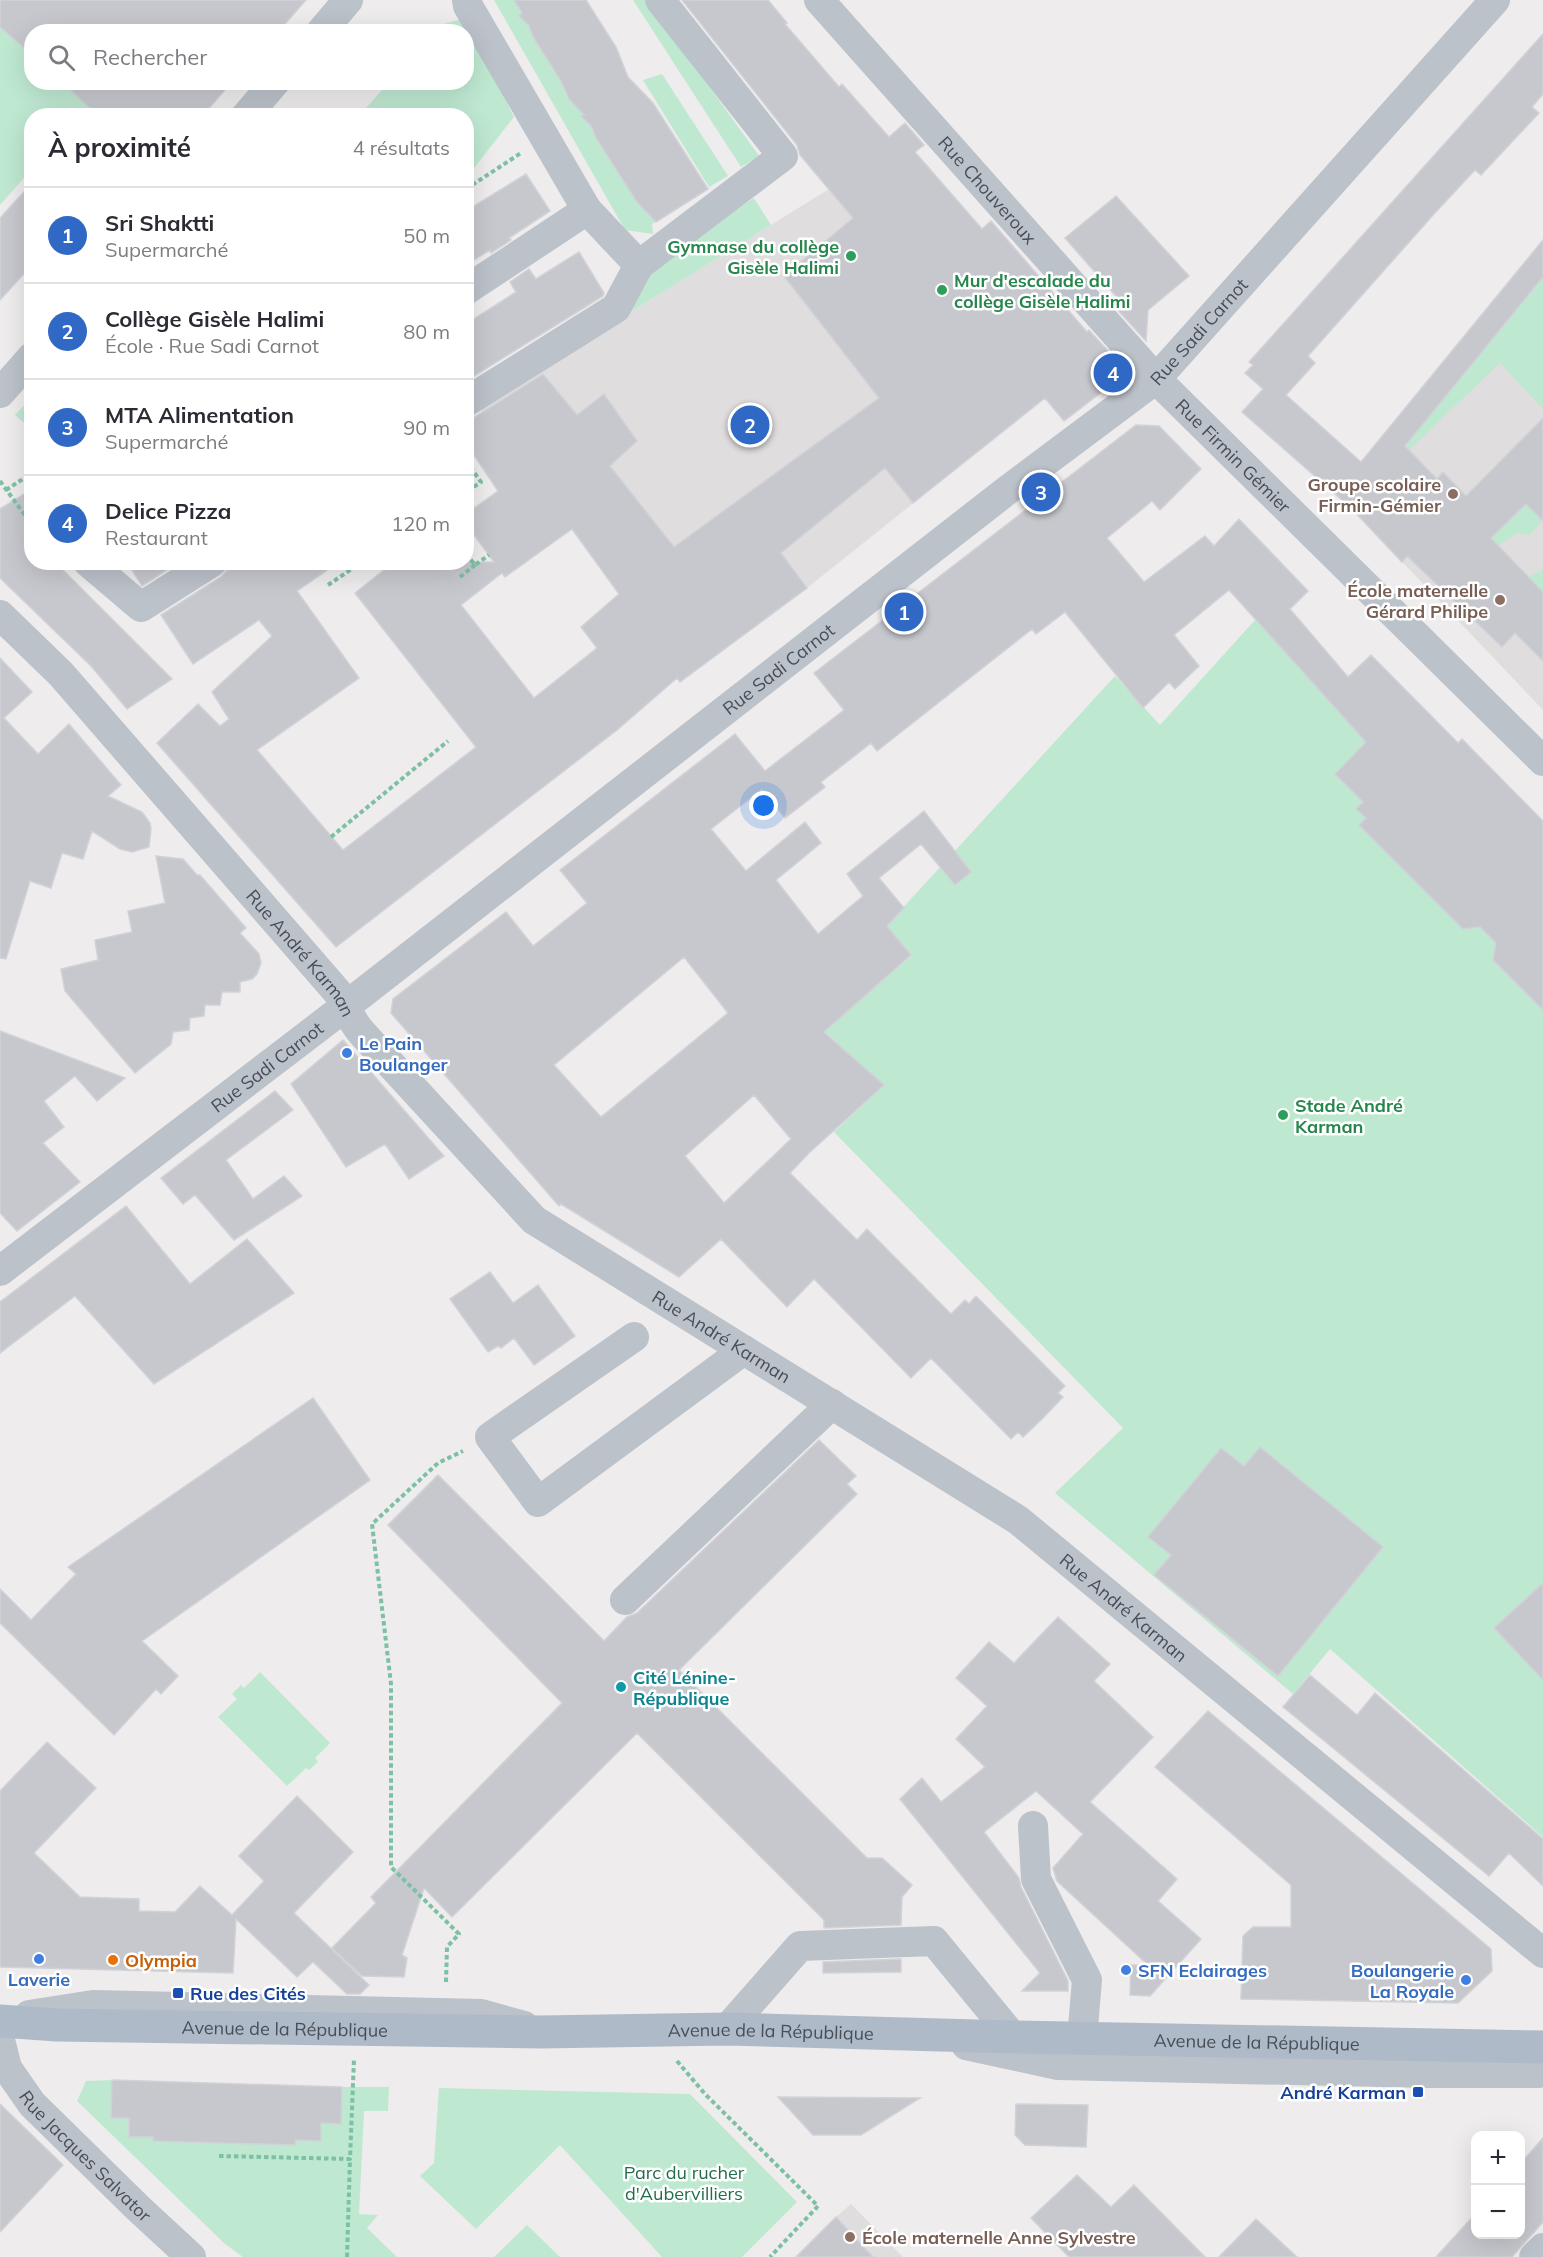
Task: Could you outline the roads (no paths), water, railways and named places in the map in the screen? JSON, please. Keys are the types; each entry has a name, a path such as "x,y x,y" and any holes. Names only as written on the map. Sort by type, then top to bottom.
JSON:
{"main road":[{"name":"Avenue de la République","path":"0,2020 57,2025 541,2032 727,2029 1082,2039 1543,2047"}],"street":[{"path":"328,24 348,0"},
{"path":"467,0 468,6 587,210 639,265"},
{"path":"474,397 616,308 639,265 783,156 660,0"},
{"name":"Rue Chouveroux","path":"819,0 1156,379"},
{"name":"Rue Sadi Carnot","path":"0,1271 346,1006 939,542 1156,379 1495,0"},
{"path":"253,108 268,90"},
{"path":"474,285 587,210"},
{"path":"0,393 24,366"},
{"name":"Rue Firmin Gémier","path":"1156,379 1543,761"},
{"path":"97,570 141,607 199,570"},
{"name":"Rue André Karman","path":"0,615 61,674 330,984 346,1006 350,1019 362,1033 534,1220 1018,1520 1543,1953"},
{"path":"634,1337 490,1437 538,1502 744,1350"},
{"path":"625,1600 832,1404"},
{"path":"1033,1826 1036,1880 1087,1980 1082,2039"},
{"path":"727,2029 800,1946 934,1941 1012,2037"},
{"path":"0,2020 93,2005 481,2014 541,2032"},
{"path":"922,2035 1058,2065 1439,2073 1538,2073 1543,2070"},
{"name":"Rue Jacques Salvator","path":"0,2040 7,2068 33,2104 191,2257"},
{"path":"1534,2257 1543,2248"}],"place":[{"name":"Gymnase du collège Gisèle Halimi","path":"851,256"},
{"name":"Mur d'escalade du collège Gisèle Halimi","path":"942,290"},
{"name":"Delice Pizza","path":"1113,373"},
{"name":"Collège Gisèle Halimi","path":"750,425"},
{"name":"MTA Alimentation","path":"1041,492"},
{"name":"Groupe scolaire Firmin-Gémier","path":"1453,494"},
{"name":"École maternelle Gérard Philipe","path":"1500,600"},
{"name":"Sri Shaktti","path":"904,612"},
{"name":"Le Pain Boulanger","path":"347,1053"},
{"name":"Stade André Karman","path":"1283,1115"},
{"name":"Cité Lénine- République","path":"621,1687"},
{"name":"Laverie","path":"39,1959"},
{"name":"Olympia","path":"113,1960"},
{"name":"SFN Eclairages","path":"1126,1970"},
{"name":"Boulangerie La Royale","path":"1466,1980"},
{"name":"Rue des Cités","path":"178,1993"},
{"name":"André Karman","path":"1418,2092"},
{"name":"École maternelle Anne Sylvestre","path":"850,2237"}],"park label":[{"name":"Parc du rucher d'Aubervilliers","path":"684,2182"}]}
